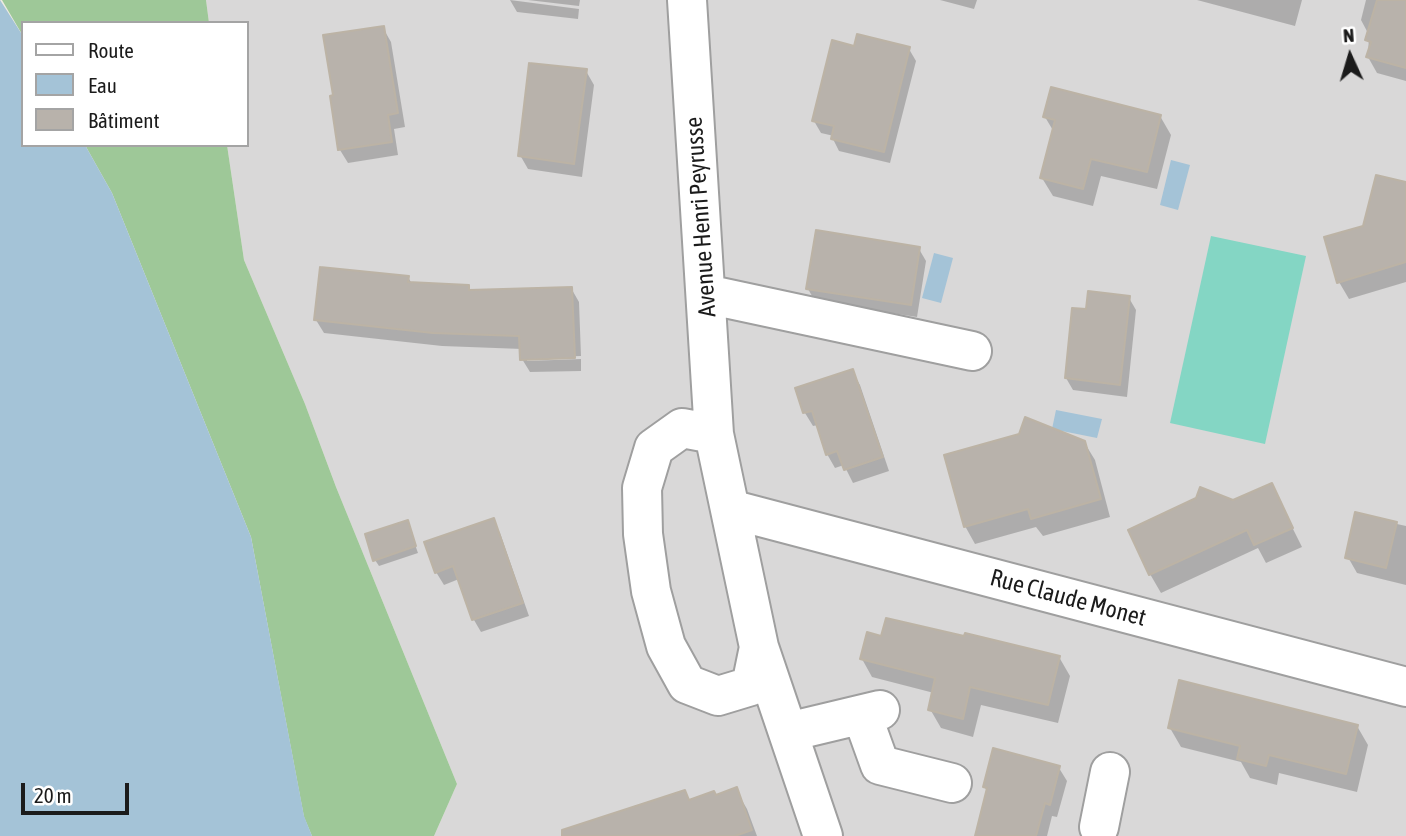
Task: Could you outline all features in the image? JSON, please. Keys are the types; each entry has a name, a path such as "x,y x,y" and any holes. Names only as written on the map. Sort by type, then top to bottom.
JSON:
{"street":[{"name":"Avenue Henri Peyrusse","path":"687,0 714,434 759,647 823,836"},
{"path":"706,293 972,351"},
{"name":"Avenue Henri Peyrusse","path":"714,434 682,428 654,448 642,488 643,534 651,591 666,646 687,684 718,696 751,686 759,647"},
{"name":"Rue Claude Monet","path":"730,509 1406,687"},
{"path":"788,732 871,713 880,765 952,783"},
{"path":"1099,827 1110,772"}],"shaded area":[{"path":"206,0 1406,0 1406,836 434,836 457,784 305,404 244,260 227,147 248,147 248,21 209,21"},
{"path":"1211,236 1306,256 1265,444 1170,423"}],"green space":[{"path":"2,0 206,0 209,21 21,21 21,33"},
{"path":"86,147 227,147 244,260 305,404 457,784 434,836 312,836 304,817 251,537 112,193"}],"water":[{"path":"0,0 21,33 21,147 86,147 112,193 251,537 304,816 312,836 0,836"},
{"path":"1171,160 1190,165 1178,210 1160,205"},
{"path":"934,253 953,258 941,303 922,298"},
{"path":"1056,410 1102,419 1097,438 1052,429"}],"building":[{"path":"1377,0 1406,0 1406,68 1366,57 1371,42 1365,40"},
{"path":"384,26 398,113 388,115 392,142 338,150 330,96 333,95 323,35"},
{"path":"857,34 910,47 884,152 831,139 834,126 812,121 832,40 854,46"},
{"path":"529,63 587,69 574,164 518,156"},
{"path":"1051,87 1161,115 1147,172 1091,159 1083,189 1040,178 1055,120 1043,117"},
{"path":"1376,175 1406,182 1406,262 1337,283 1324,237 1363,226"},
{"path":"816,230 920,247 911,305 806,289"},
{"path":"320,267 409,276 408,282 469,285 469,290 572,287 575,358 520,360 519,336 433,333 314,320"},
{"path":"1088,291 1130,296 1120,385 1065,378 1072,308 1086,309"},
{"path":"853,369 883,457 844,470 837,451 826,455 812,411 803,413 795,388"},
{"path":"1025,417 1085,441 1101,499 1031,519 1028,509 964,527 944,455 1019,434"},
{"path":"1272,483 1293,528 1254,545 1247,530 1149,575 1128,530 1196,498 1200,487 1233,500"},
{"path":"1355,512 1397,522 1386,568 1345,558"},
{"path":"494,518 523,603 472,620 453,566 435,573 424,542"},
{"path":"408,520 416,546 373,561 365,534"},
{"path":"886,618 964,636 965,633 1060,656 1048,705 970,687 963,719 928,710 935,678 860,659 867,632 881,636"},
{"path":"1179,680 1358,725 1346,774 1269,755 1266,766 1237,759 1240,746 1168,728"},
{"path":"993,748 1060,766 1050,805 1045,803 1036,836 975,836 987,788 983,787"},
{"path":"737,787 752,830 735,836 562,836 562,830 685,790 689,800 714,791 716,795"}]}
